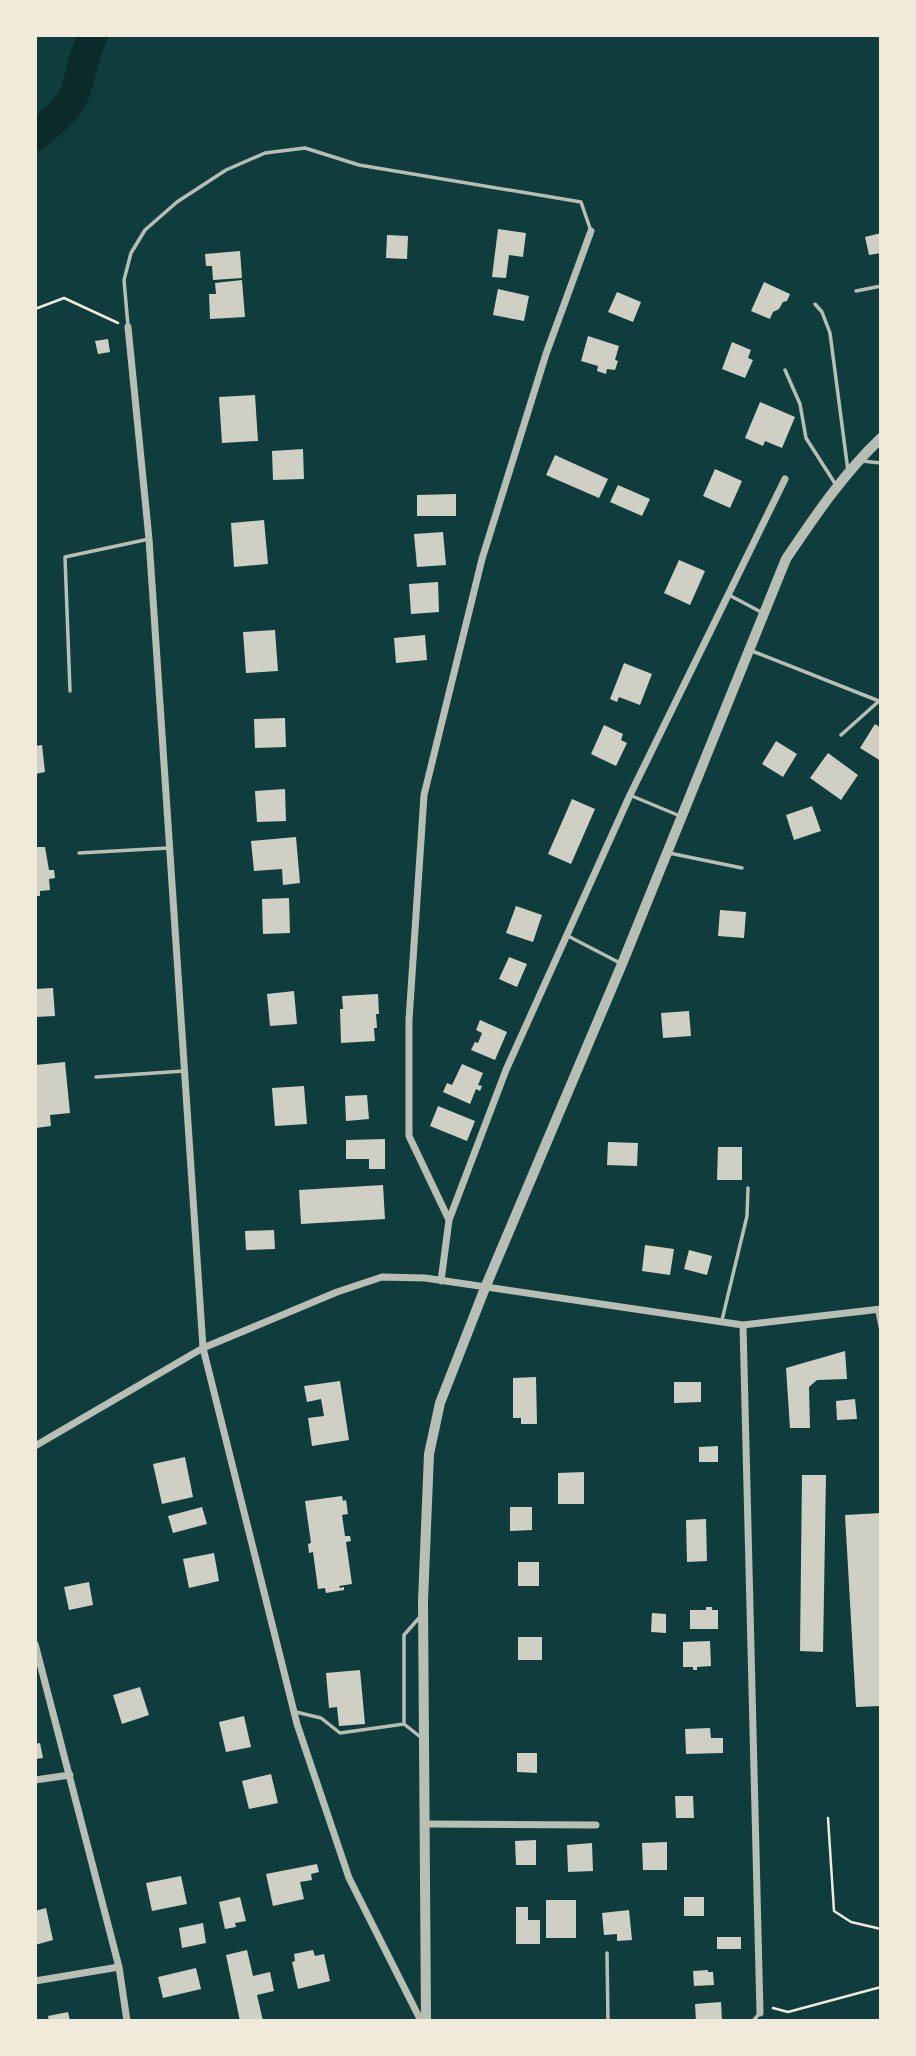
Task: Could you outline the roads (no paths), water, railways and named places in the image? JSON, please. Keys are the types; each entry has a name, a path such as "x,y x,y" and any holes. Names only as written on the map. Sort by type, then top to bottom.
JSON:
{"street":[{"path":"449,1220 409,1136 409,1020 424,795 482,559 546,354 591,231"},
{"path":"128,327 149,539 203,1348 294,1711 349,1878 424,2021"},
{"path":"424,2021 423,1614 429,1454 440,1403 786,559 837,487 881,438"},
{"path":"441,1281 449,1220 506,1070 630,795 785,480"},
{"path":"35,1446 203,1348 337,1292 382,1278 425,1278 743,1325 879,1309"},
{"path":"743,1325 760,2013"},
{"path":"35,1644 119,1968 127,2021"},
{"path":"35,1780 70,1774"},
{"path":"425,1824 596,1825"},
{"path":"35,1981 119,1968"}],"lane":[{"path":"128,327 124,280 131,253 145,230 177,202 216,177 265,153 304,148 359,165 581,202 591,231"},
{"path":"856,291 881,286"},
{"path":"815,304 822,312 830,332 848,473"},
{"path":"785,370 800,404 806,438 837,487"},
{"path":"858,461 881,463"},
{"path":"70,691 65,557 149,539"},
{"path":"729,595 763,613"},
{"path":"748,650 879,701 841,735"},
{"path":"630,795 681,816"},
{"path":"79,853 169,848"},
{"path":"667,853 742,868"},
{"path":"566,935 622,964"},
{"path":"96,1077 184,1071"},
{"path":"722,1322 747,1216 748,1188"},
{"path":"879,1309 881,1331"},
{"path":"404,1724 404,1635 423,1614"},
{"path":"294,1711 321,1718 340,1733 404,1724 425,1740"},
{"path":"607,1953 608,2021"},
{"path":"753,2021 760,2013"}],"waterway":[{"path":"35,136 57,118 71,101 93,35"}]}
